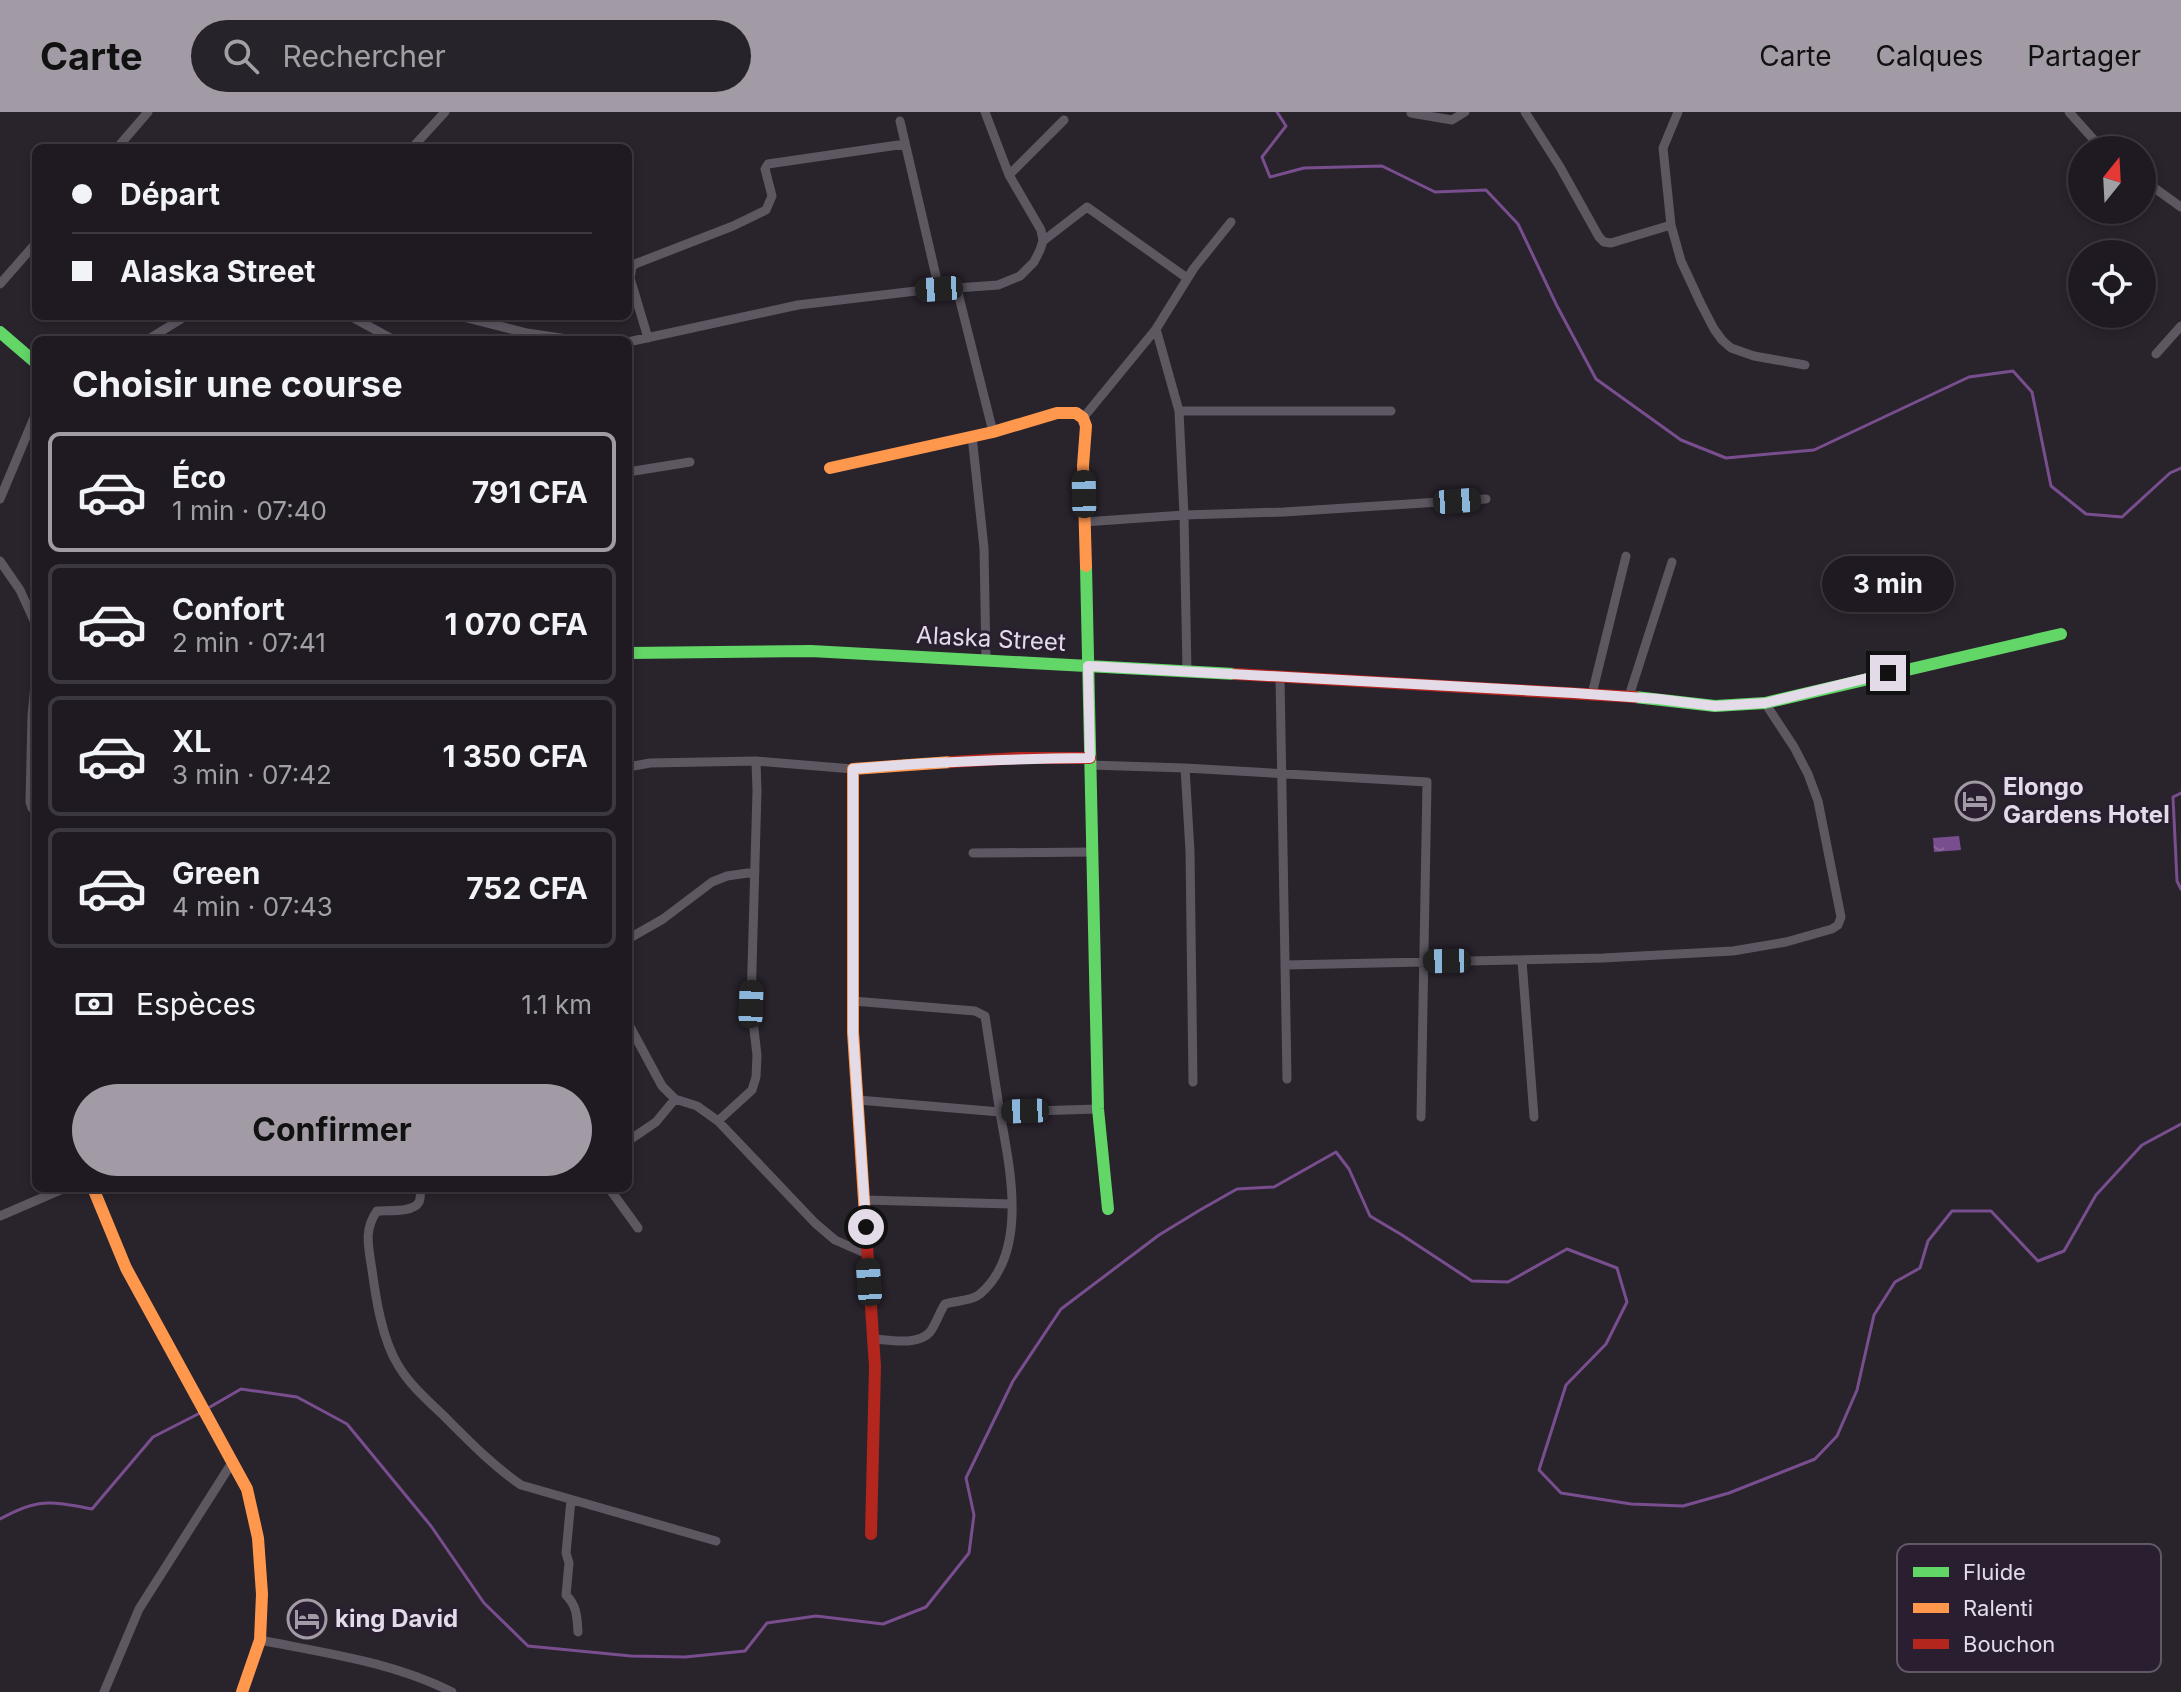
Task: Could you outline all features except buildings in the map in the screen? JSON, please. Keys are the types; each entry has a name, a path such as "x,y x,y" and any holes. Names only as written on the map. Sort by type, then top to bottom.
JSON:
{"main road":[{"path":"0,321 32,347"},
{"path":"0,332 32,360"},
{"path":"830,468 993,432 1057,413 1076,413 1083,418 1086,426 1083,466 1098,1109 1108,1209"},
{"name":"Alaska Street","path":"632,653 811,651 1629,696 1715,706 1765,703 2061,634"},
{"path":"871,1534 875,1367 853,1032 853,769 1005,758 1090,761"},
{"path":"85,1192 118,1272 158,1343 172,1354"},
{"path":"95,1192 126,1268 247,1489 258,1538 262,1594 260,1640 242,1692"}],"street":[{"path":"120,144 148,112"},
{"path":"416,144 445,112"},
{"path":"985,112 1009,175 1041,230 1043,241"},
{"path":"1411,113 1452,120 1465,112"},
{"path":"1525,112 1604,242 1611,243 1671,225"},
{"path":"1678,112 1663,148 1671,225 1681,261 1701,304 1722,340 1731,348 1754,356 1805,365"},
{"path":"2069,112 2090,136"},
{"path":"1009,175 1064,120"},
{"path":"900,121 939,289"},
{"path":"632,267 766,210 772,196 765,169 768,164 905,144"},
{"path":"2156,189 2181,207"},
{"path":"632,341 798,305 998,285 1020,276 1034,262 1043,241 1087,207 1187,278"},
{"path":"1083,418 1156,329 1187,278 1231,222"},
{"path":"0,284 32,248"},
{"path":"632,285 648,338"},
{"path":"957,289 993,432"},
{"path":"154,336 180,320"},
{"path":"357,320 387,336"},
{"path":"475,320 543,336"},
{"path":"2156,354 2181,326"},
{"path":"1156,329 1179,411 1187,672"},
{"path":"1179,411 1391,411"},
{"path":"0,499 32,423"},
{"path":"972,436 984,548 986,660"},
{"path":"632,471 690,462"},
{"path":"1084,522 1486,499"},
{"path":"1592,694 1626,556"},
{"path":"0,561 20,590 32,616"},
{"path":"1629,696 1672,562"},
{"path":"1280,677 1287,1079"},
{"path":"1285,965 1522,961 1733,951 1786,942 1832,929 1841,917 1818,801 1794,747 1765,703"},
{"path":"32,716 32,808"},
{"path":"718,1121 752,1090 756,1077 757,1055 751,1004 756,761"},
{"path":"632,766 650,763 756,761 853,769"},
{"path":"1090,761 1427,782 1421,1117"},
{"path":"1185,768 1190,851 1193,1082"},
{"path":"973,853 1093,852"},
{"path":"632,937 663,919 712,882 727,876 755,872"},
{"path":"1522,961 1534,1117"},
{"path":"853,1001 981,1012 985,1016 1011,1165 1012,1220 1006,1257 989,1284 978,1295 945,1304 926,1336 907,1340 874,1339"},
{"path":"632,1030 662,1086 675,1099 697,1106 718,1121 815,1223 835,1240 867,1254"},
{"path":"632,1138 656,1122 675,1099"},
{"path":"858,1100 1000,1112 1098,1109"},
{"path":"0,1216 56,1192"},
{"path":"420,1192 419,1203 409,1209 377,1211 370,1220 367,1238 379,1314 397,1364 418,1391 504,1473 521,1485 716,1541"},
{"path":"612,1192 638,1228"},
{"path":"864,1200 1011,1204"},
{"path":"104,1692 139,1609 233,1461"},
{"path":"571,1500 566,1595 574,1602 578,1632"},
{"path":"260,1640 405,1671 452,1692"}],"water":[{"path":"1959,836 1961,850 1934,852 1933,838"}],"waterway":[{"path":"1277,112 1286,126 1262,157 1270,177 1304,168 1382,166 1435,192 1486,190 1518,224 1596,379 1681,440 1726,458 1814,450 1969,377 2013,371 2032,392 2051,486 2086,514 2122,517 2170,473 2181,468"},
{"path":"2181,793 2173,797 2177,881 2181,889"},
{"path":"210,1407 241,1389 297,1397 347,1424 431,1526 484,1603 528,1646 631,1656 685,1657 745,1651 767,1623 816,1616 883,1624 926,1607 969,1553 974,1515 966,1478 1013,1381 1061,1309 1159,1235 1200,1210 1237,1189 1274,1187 1336,1152 1349,1169 1370,1216 1472,1281 1508,1282 1567,1249 1617,1268 1627,1302 1606,1344 1566,1385 1539,1470 1561,1493 1631,1504 1683,1506 1729,1493 1815,1459 1837,1436 1857,1390 1874,1315 1895,1282 1920,1268 1928,1241 1952,1211 1991,1211 2038,1261 2064,1251 2096,1195 2142,1145 2181,1124"},
{"path":"0,1519 24,1507 44,1503 92,1509 153,1437 200,1413"}],"traffic: fast":[{"path":"0,332 32,360"},
{"path":"1086,566 1098,1109 1108,1209"},
{"path":"1635,697 1715,706 1765,703 2061,634"},
{"path":"632,653 811,651 1235,674"}],"traffic: slow":[{"path":"830,468 993,432 1057,413 1076,413 1083,418 1086,426 1083,466 1086,566"},
{"path":"866,1231 853,1032 853,769 951,762"},
{"path":"95,1192 126,1268 247,1489 258,1538 262,1594 260,1640 242,1692"}],"traffic: jam":[{"path":"1235,674 1635,697"},
{"path":"951,762 1090,758"},
{"path":"866,1231 875,1367 871,1534"}],"place":[{"name":"Elongo Gardens Hotel","path":"1975,801"},
{"name":"king David","path":"307,1619"}],"route":[{"path":"866,1227 853,1032 853,769 1018,758 1090,758 1088,666 1574,693 1715,706 1765,703 1888,673"}]}
